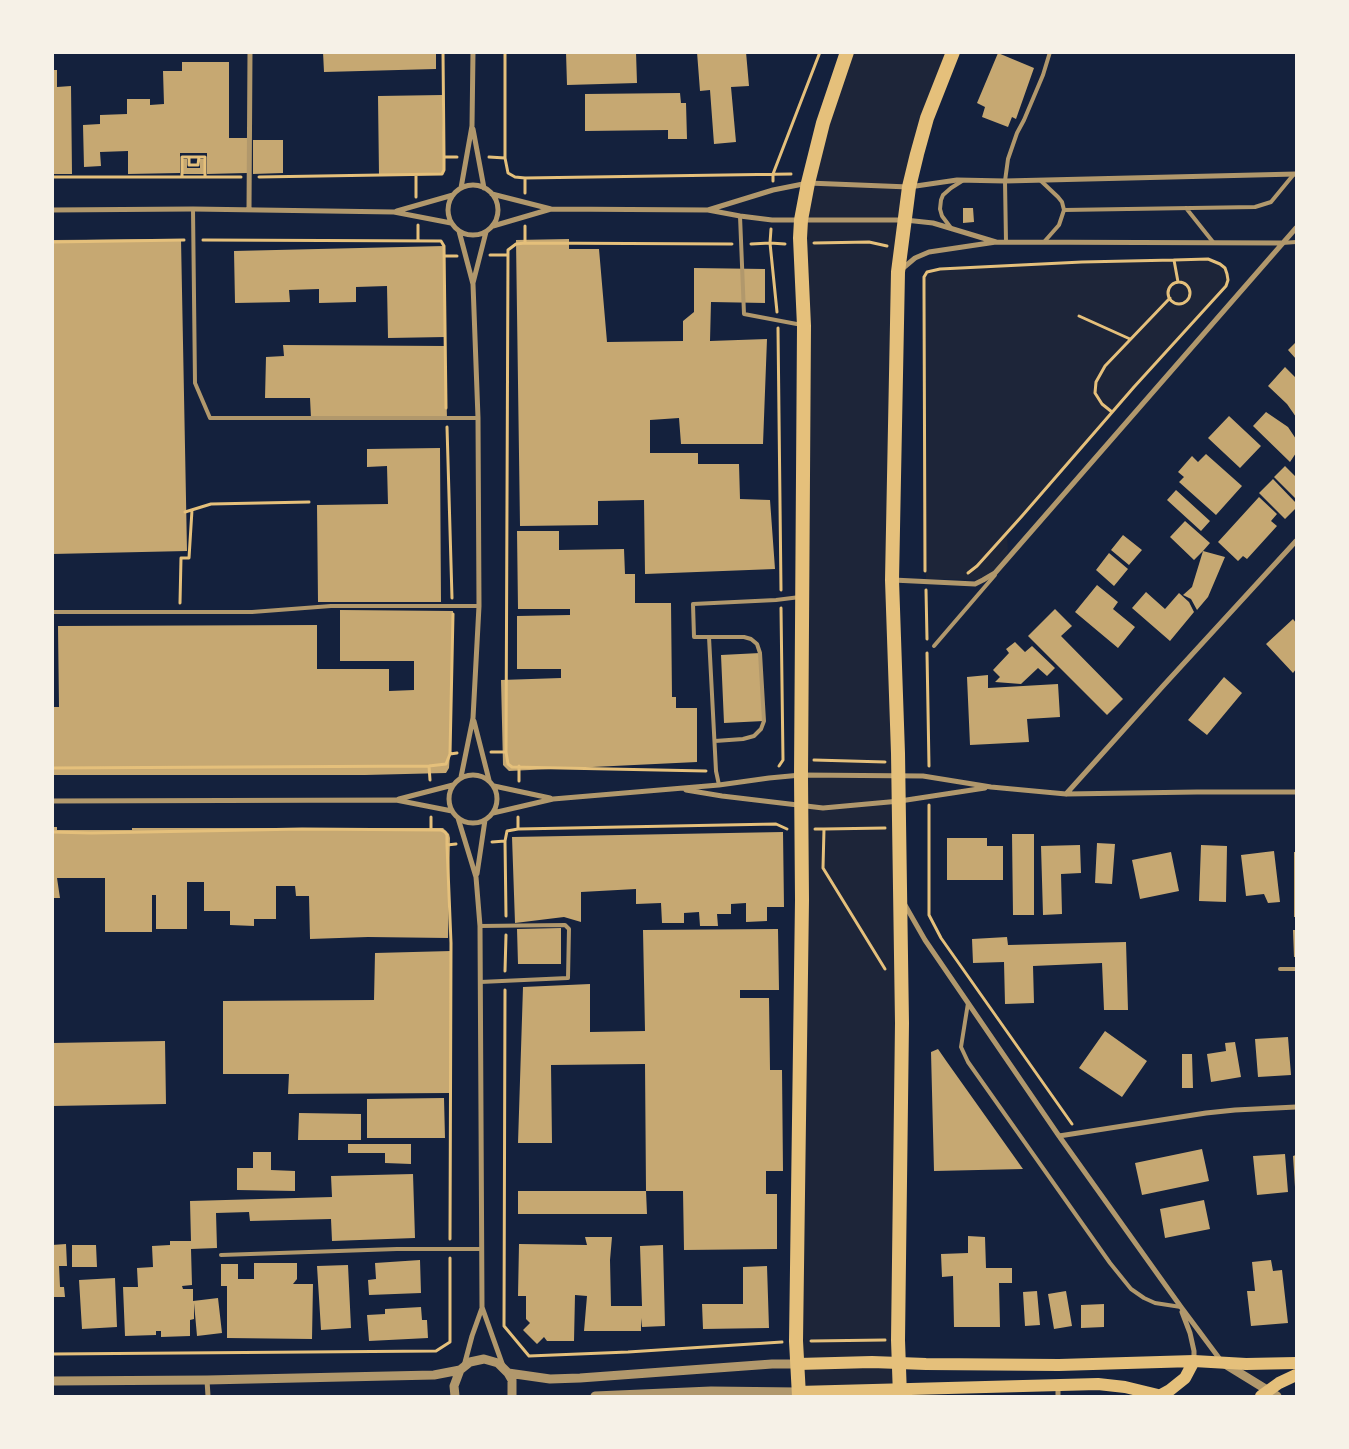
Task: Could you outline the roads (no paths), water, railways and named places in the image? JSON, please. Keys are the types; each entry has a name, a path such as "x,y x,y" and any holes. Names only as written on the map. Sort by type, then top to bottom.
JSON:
{"highway":[{"path":"799,1394 796,1341 802,900 804,326 801,220 809,179 824,123 847,52"},
{"path":"900,1392 898,1340 902,1023 901,898 900,801 892,580 898,272 909,187 927,118 953,52"}],"main road":[{"path":"799,1394 1058,1391 1098,1384 1161,1396 1185,1378 1194,1361"},
{"path":"798,1364 898,1362 1059,1365 1194,1361 1246,1364 1296,1363"},
{"path":"1058,1391 1059,1365"},
{"path":"1269,1395 1279,1383 1296,1375"}],"street":[{"path":"249,210 250,52"},
{"path":"461,188 472,126 473,52"},
{"path":"472,126 484,188"},
{"path":"708,210 809,179 909,187 962,181 1295,174"},
{"path":"493,226 498,215 498,209 497,202 492,194 484,188 474,185 461,188 453,195 448,206 451,223 460,232 474,236 486,232 493,226 551,209"},
{"path":"492,194 551,209 708,210 772,220 905,220 932,223 996,242"},
{"path":"394,212 453,195"},
{"path":"52,210 193,209 394,212 451,223"},
{"path":"892,580 975,584 1003,565 1296,228"},
{"path":"460,232 473,284 478,418 480,606 473,718 461,777"},
{"path":"473,284 486,232"},
{"path":"898,272 922,254 996,242 1282,243"},
{"path":"1066,794 1296,541"},
{"path":"458,818 471,823 486,820 493,813 498,800 494,786 489,780 473,718"},
{"path":"493,813 553,798 678,789 769,778 898,768 923,776 991,787 1066,794 1296,792"},
{"path":"455,1396 454,1386 462,1368 482,1307 480,926 476,877 458,818 452,811 448,798 453,785 461,777 475,774 489,780"},
{"path":"396,800 453,785"},
{"path":"494,786 553,798"},
{"path":"678,789 823,808 900,801 991,787"},
{"path":"52,801 396,800 452,811"},
{"path":"476,877 486,820"},
{"path":"901,898 915,925 968,1004 1181,1307 1223,1363 1269,1395"},
{"path":"1059,1136 1206,1113 1296,1107"},
{"path":"482,1307 506,1370 512,1380 512,1396"},
{"path":"1181,1307 1190,1333 1194,1361"},
{"path":"52,1381 434,1375 462,1368 470,1362 484,1359 491,1360 506,1370 550,1379 627,1376 772,1364 798,1364"},
{"path":"207,1380 208,1396"},
{"path":"596,1396 711,1391 799,1394"}],"lane":[{"path":"1006,242 1005,181 1008,159 1017,133 1043,74 1050,52"},
{"path":"1064,210 1260,206 1271,202 1295,174"},
{"path":"1040,180 1058,197 1062,202 1064,210 1059,225 1044,242"},
{"path":"952,229 944,221 940,205 947,191 962,181"},
{"path":"1186,208 1213,242"},
{"path":"193,209 195,383 210,418 478,418"},
{"path":"740,216 744,314 804,326"},
{"path":"1282,243 1296,242"},
{"path":"934,646 1003,565"},
{"path":"715,741 743,739 754,736 761,729 764,721 760,653 757,644 751,639 744,637 694,637 693,604 802,597"},
{"path":"52,612 252,612 331,606 480,606"},
{"path":"709,637 716,771 719,785"},
{"path":"480,926 567,926 569,929 568,978 480,982"},
{"path":"1280,969 1296,969"},
{"path":"968,1004 961,1047 968,1062 1131,1290 1155,1302 1181,1307"},
{"path":"221,1255 482,1249"}]}
